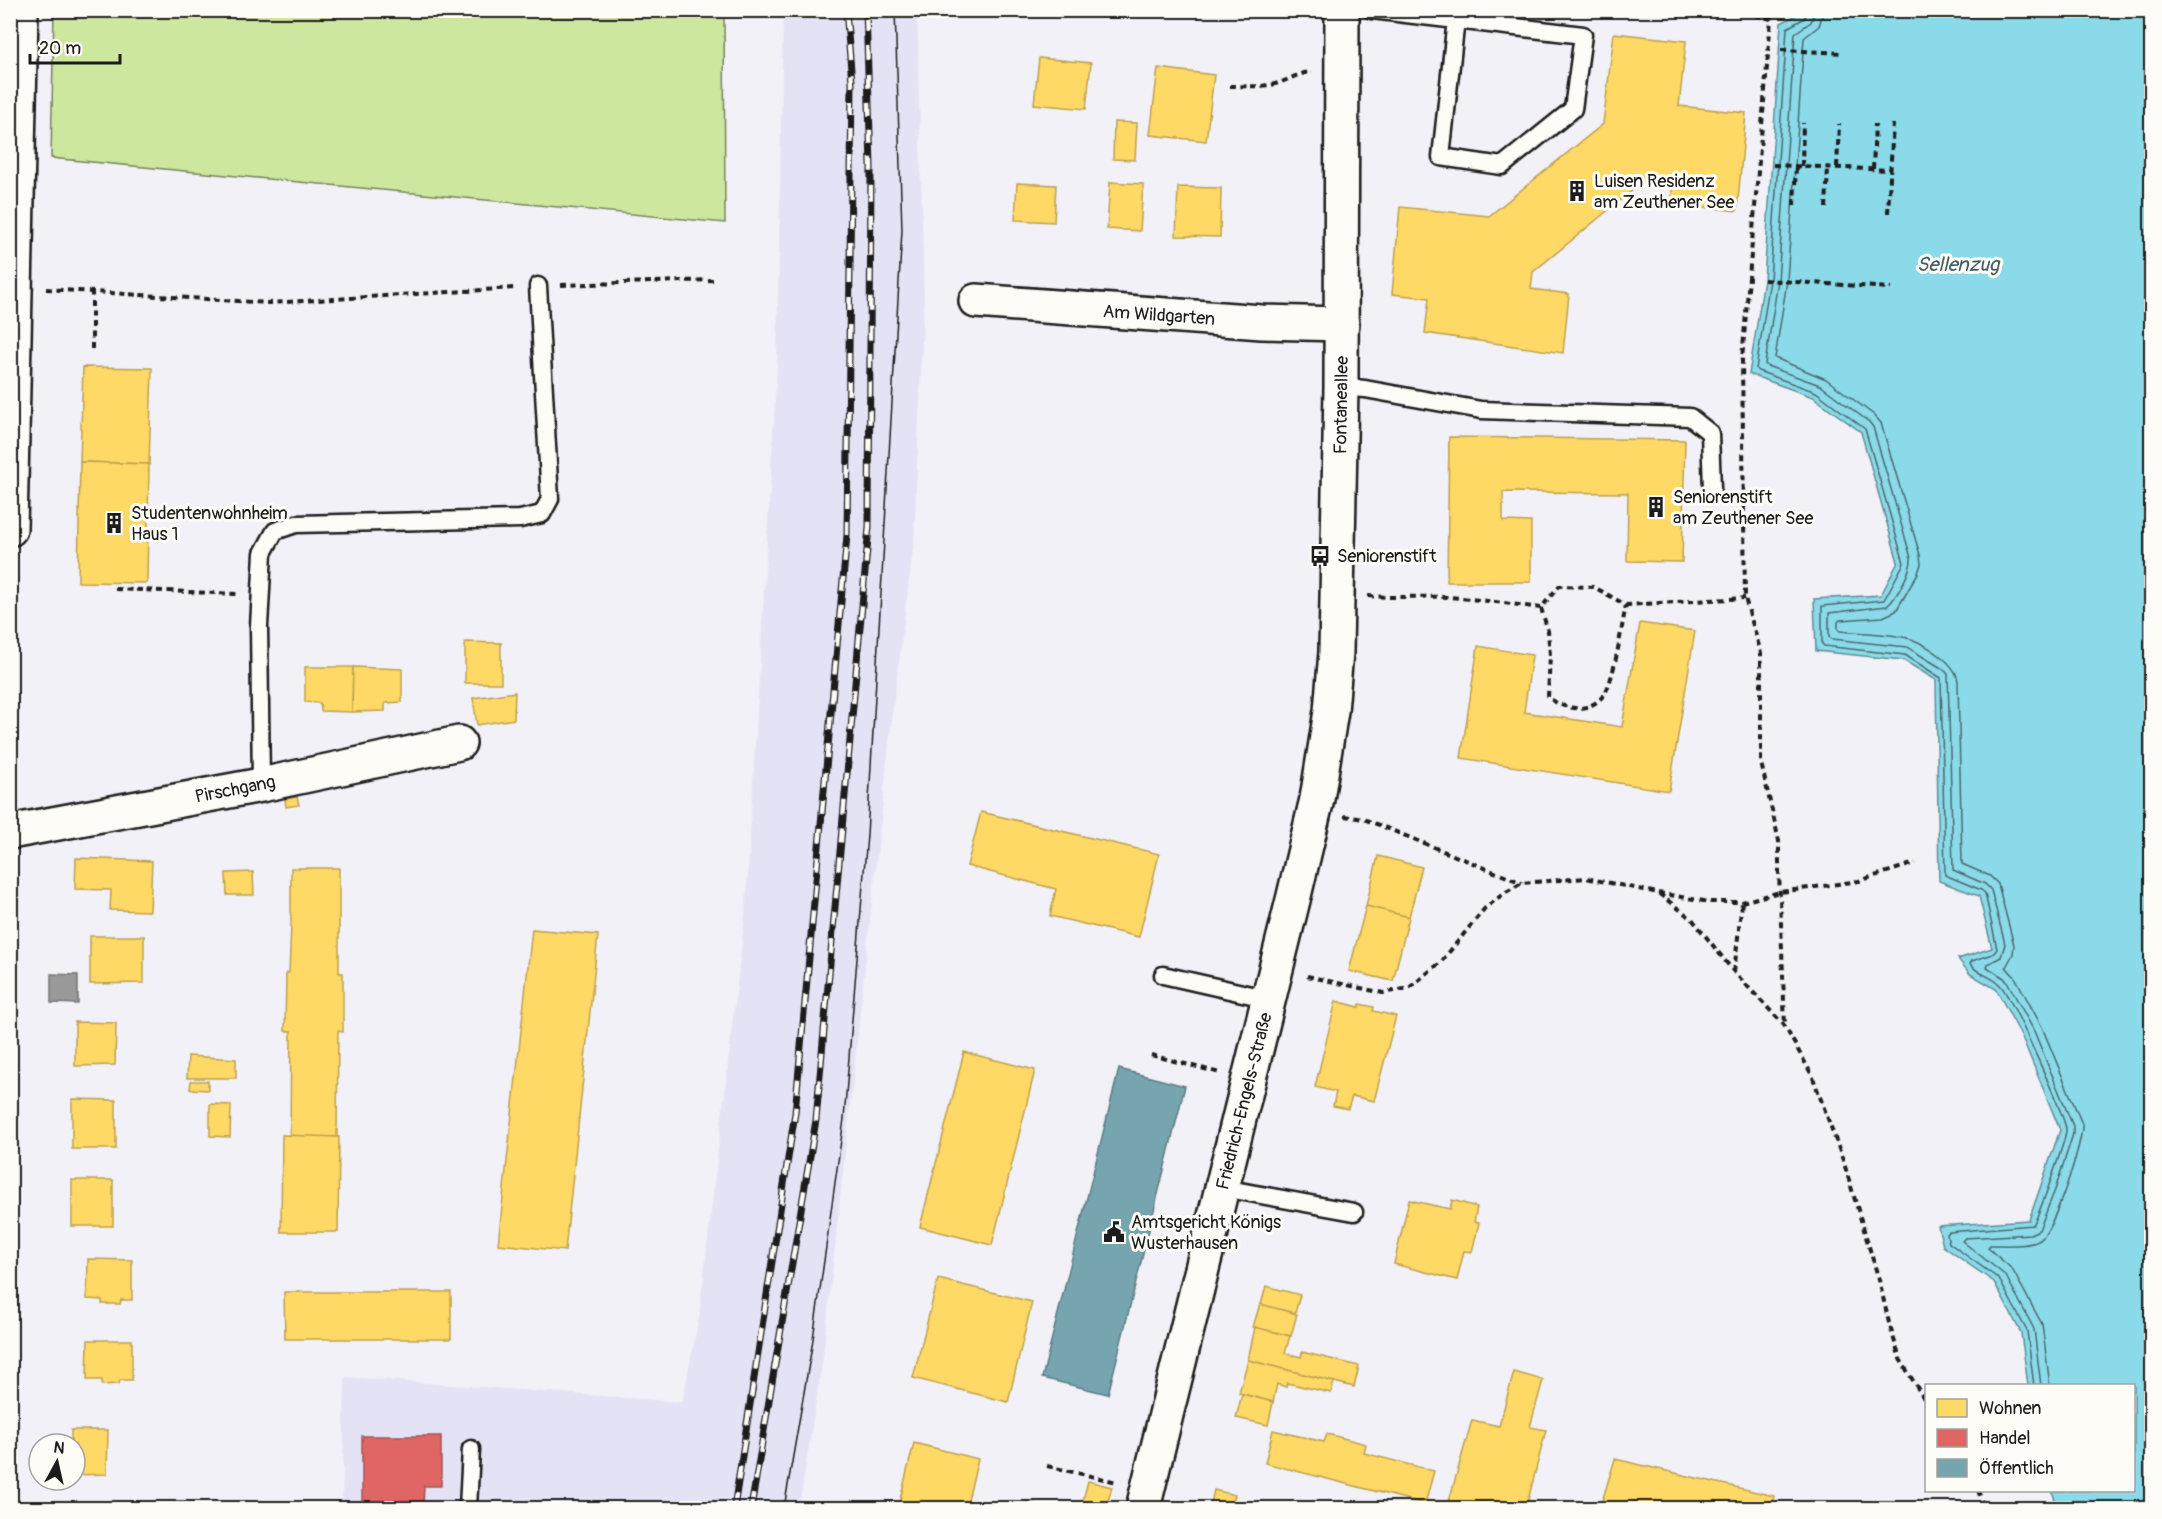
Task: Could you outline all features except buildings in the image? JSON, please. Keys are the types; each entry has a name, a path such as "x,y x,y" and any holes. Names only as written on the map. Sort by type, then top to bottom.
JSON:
{"main road":[{"path":"10,529 13,287 21,10"},
{"name":"Fontaneallee","path":"1328,807 1331,711 1336,652 1341,387 1342,10"},
{"name":"Am Wildgarten","path":"976,301 1262,322 1342,324"},
{"name":"Pirschgang","path":"10,832 459,743"},
{"name":"Friedrich-Engels-Straße","path":"1143,1509 1277,968 1328,807"}],"lane":[{"path":"1372,10 1456,19 1583,35 1573,109 1502,166 1442,157 1456,19"},
{"path":"261,784 259,626 263,553 275,531 296,524 520,519 542,514 550,498 538,286"},
{"path":"1341,387 1365,389 1481,410 1690,417 1710,433 1712,489"},
{"path":"1163,975 1269,999"},
{"path":"1223,1188 1354,1212"},
{"path":"468,1509 471,1449"}],"path":[{"path":"1735,10 1771,19 1742,360 1745,598 1761,653 1761,763 1779,842 1785,1027"},
{"path":"1781,50 1842,53"},
{"path":"1230,86 1270,85 1288,80 1301,72 1315,71"},
{"path":"1794,205 1803,123"},
{"path":"1837,167 1839,124"},
{"path":"1873,169 1875,124"},
{"path":"1888,213 1893,124"},
{"path":"1773,165 1892,170"},
{"path":"1826,208 1828,167"},
{"path":"13,287 269,303 538,286 713,280"},
{"path":"1764,280 1891,288"},
{"path":"92,292 92,349"},
{"path":"1540,608 1559,586 1594,587 1626,605 1745,598"},
{"path":"115,589 261,595"},
{"path":"1361,596 1451,597 1540,608"},
{"path":"1540,608 1548,631 1550,655 1548,697 1557,704 1577,710 1590,706 1604,696 1611,678 1626,605"},
{"path":"1328,807 1364,819 1522,883"},
{"path":"1277,968 1383,993 1409,988 1441,962 1485,908 1522,883 1586,878 1710,902 1742,902 1780,892 1858,881 1915,863"},
{"path":"1658,893 1692,918 1734,972 1785,1027 1812,1075 1843,1160 1880,1280 1889,1323 1900,1359 1925,1400"},
{"path":"1734,972 1742,902"},
{"path":"1151,1054 1223,1074"},
{"path":"1047,1466 1121,1483"},
{"path":"1978,1492 1984,1509"}],"shaded area":[{"path":"783,11 917,11 924,297 914,542 892,716 823,1358 799,1508 342,1508 345,1377 682,1402 699,1317 746,905 777,364"}],"green space":[{"path":"54,11 724,11 725,223 51,158"}],"water":[{"name":"Sellenzug","path":"1806,10 2151,11 2151,1508 2058,1508 2052,1492 2135,1492 2135,1384 2028,1384 2021,1333 1994,1282 1943,1246 1938,1226 2029,1220 2060,1130 2022,1037 1996,989 1970,974 1958,959 1992,948 1979,896 1939,881 1936,680 1903,660 1816,651 1814,599 1881,595 1898,562 1861,432 1813,397 1749,374 1764,280 1781,23"}],"tram line":[{"path":"784,1508 812,1346 844,1119 867,835 902,230 895,10"}],"railway":[{"path":"734,1508 795,1113 847,535 852,82 846,10"},
{"path":"751,1508 816,1120 869,527 871,166 866,10"}],"place":[{"name":"Luisen Residenz am Zeuthener See","path":"1577,191"},
{"name":"Seniorenstift am Zeuthener See","path":"1656,507"},
{"name":"Studentenwohnheim Haus 1","path":"114,523"},
{"name":"Seniorenstift","path":"1320,556"},
{"name":"Amtsgericht Königs Wusterhausen","path":"1114,1232"}]}
